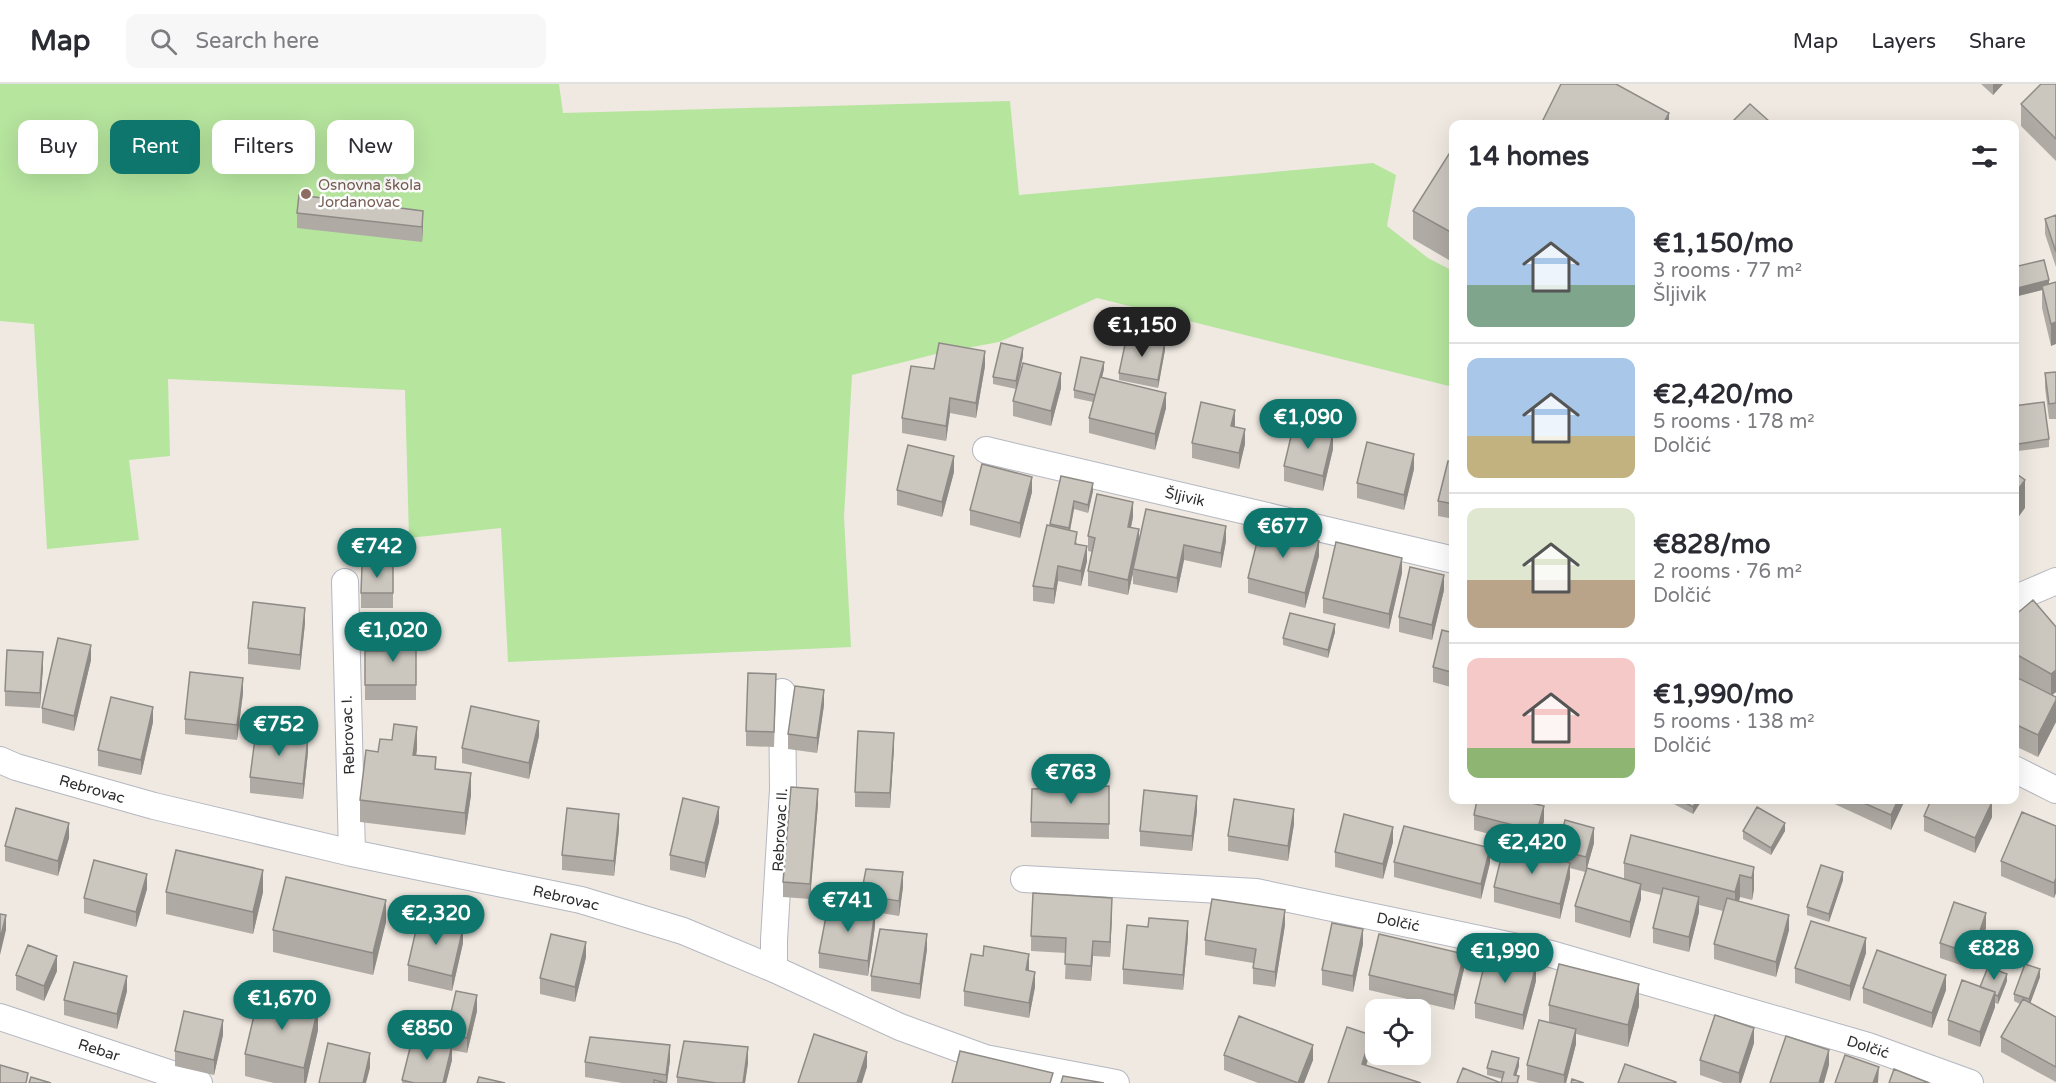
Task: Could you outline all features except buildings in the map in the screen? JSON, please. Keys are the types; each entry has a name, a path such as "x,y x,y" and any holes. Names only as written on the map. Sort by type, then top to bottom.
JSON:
{"street":[{"name":"Šljivik","path":"986,450 1449,559"},
{"path":"2019,597 2056,581"},
{"name":"Rebrovac I.","path":"345,582 352,853"},
{"name":"Rebrovac II.","path":"774,969 783,789 782,692"},
{"name":"Rebrovac","path":"0,760 16,767 154,806 352,853 581,900 683,931 774,969 900,1027 985,1058 1116,1083"},
{"path":"2019,772 2056,790"},
{"name":"Dolčić","path":"1024,879 1256,892 1551,954 1868,1046 1970,1083"},
{"name":"Rebar","path":"0,1017 199,1083"}],"green space":[{"path":"0,84 559,84 563,113 1010,101 1019,195 1373,163 1396,175 1387,226 1428,258 1449,269 1449,386 1097,298 999,342 940,353 852,375 844,517 851,647 508,662 501,528 409,538 405,390 168,379 170,456 129,460 139,540 47,549 34,324 0,321"}],"place":[{"name":"Osnovna škola Jordanovac","path":"306,194"}]}
